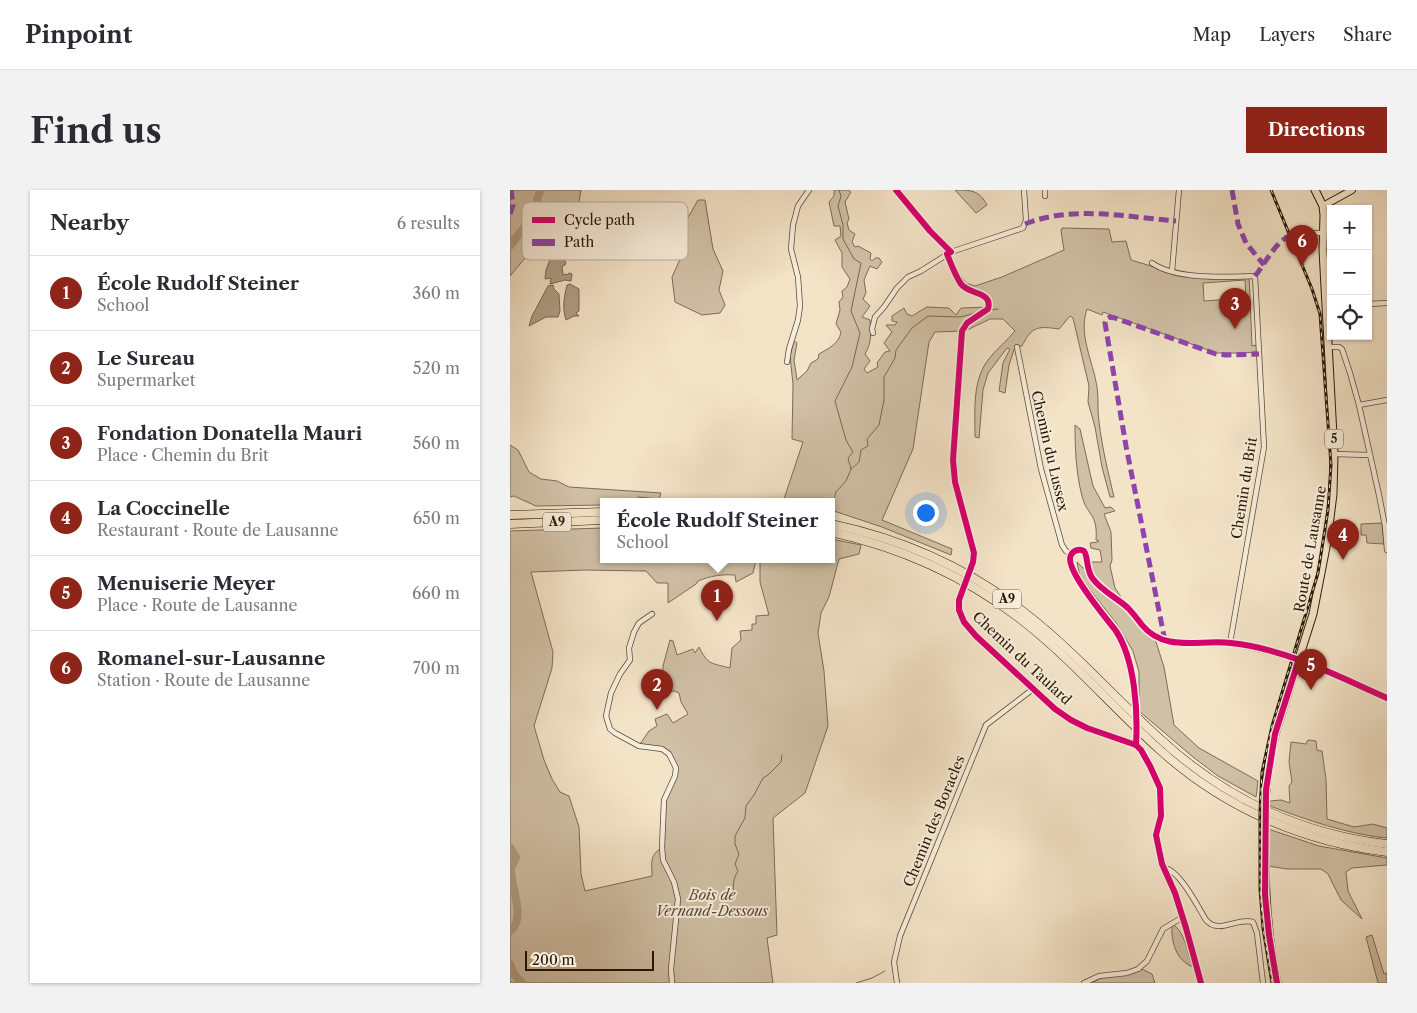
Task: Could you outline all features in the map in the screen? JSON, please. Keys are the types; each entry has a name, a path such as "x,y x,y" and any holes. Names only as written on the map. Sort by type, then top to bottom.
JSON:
{"highway":[{"name":"A9","path":"510,515 600,512"},
{"name":"A9","path":"510,524 600,520"},
{"name":"A9","path":"835,525 866,536 930,564 962,580 1002,605 1057,650 1161,751 1194,778 1224,798 1267,820 1301,834 1348,846 1387,852"},
{"name":"A9","path":"835,532 866,536 909,546 981,582 1016,605 1063,644 1171,749 1198,771 1228,791 1259,808 1303,826 1350,838 1387,844"}],"main road":[{"name":"5","path":"1315,190 1322,206"},
{"name":"Route de Lausanne","path":"1322,206 1327,295"},
{"name":"Route de Lausanne","path":"1277,983 1266,912 1265,800 1275,734 1313,614 1327,542 1334,480 1328,340"}],"street":[{"path":"788,362 788,349 798,320 800,306 798,278 791,249 793,225 798,206 809,190"},
{"path":"896,190 949,253"},
{"path":"873,333 875,317 908,277 922,271 949,253 982,240 1017,231 1026,224 1024,190"},
{"path":"1045,196 1046,190"},
{"path":"1152,263 1172,270 1179,190"},
{"path":"1322,206 1352,190"},
{"path":"1296,233 1323,233"},
{"name":"Chemin du Taulard","path":"949,253 961,284 965,288 987,297 990,304 988,309 981,315 967,322 962,331 953,460 955,482 972,545 973,562 960,594 959,610 964,622 976,636 1055,710 1087,728 1136,745"},
{"name":"Chemin du Brit","path":"1172,270 1206,277 1255,276 1264,447 1230,643"},
{"path":"1372,304 1387,303"},
{"path":"1328,347 1339,347 1343,351 1359,405 1386,526 1387,550"},
{"name":"Chemin du Lussex","path":"1017,348 1041,469 1062,545 1071,554 1070,562 1079,580 1123,644 1130,666 1135,709"},
{"path":"1359,405 1387,400"},
{"path":"1334,454 1370,455"},
{"path":"1071,554 1080,550 1086,555 1088,571 1095,582 1128,608 1145,628 1157,638 1178,644 1230,643 1299,659 1387,698"},
{"path":"652,614 639,623 634,632 629,648 630,660 611,693 606,716 610,728 615,733 639,746 662,749 669,754 676,768 675,776 664,800 662,847 663,860 674,882 678,899 671,968 672,983"},
{"name":"Chemin des Boracles","path":"897,983 894,962 900,936 986,724 1033,689"},
{"path":"1136,736 1136,745 1150,766 1160,788 1161,816 1156,835 1162,864 1183,917 1201,983"},
{"path":"1165,868 1170,869 1177,876 1211,925 1220,926 1247,920 1253,922 1257,934 1263,983"},
{"path":"1084,983 1099,976 1138,970 1147,961 1160,933 1168,925 1183,917"}],"green space":[{"path":"510,190 581,190 579,202 522,202 523,260 510,276"},
{"path":"834,190 848,190 851,192 845,202 849,219 847,223 849,230 855,234 852,242 855,247 858,246 871,253 870,259 872,261 875,258 879,258 882,262 877,269 870,266 864,280 866,293 863,299 870,306 862,317 870,320 871,338 865,354 870,361 864,369 867,373 878,367 877,363 885,352 890,351 884,343 892,332 886,325 895,325 897,322 892,321 892,316 904,308 907,314 912,316 927,307 949,308 956,315 961,308 991,307 991,298 965,284 957,274 954,266 966,283 975,286 1002,277 1064,250 1062,228 1109,229 1112,242 1126,241 1131,260 1174,273 1210,279 1249,275 1252,346 1257,345 1257,350 1245,353 1216,353 1103,312 1102,315 1087,309 1084,328 1085,338 1097,387 1100,431 1114,497 1110,497 1088,402 1089,386 1073,318 1070,316 1059,329 1036,329 1029,334 1022,346 1015,347 1009,365 1005,393 999,391 1003,363 1010,349 1007,348 988,373 983,390 979,438 975,437 975,417 979,377 994,352 1015,331 1003,319 990,319 965,331 935,332 929,342 913,449 882,520 952,549 951,555 882,527 835,511 835,498 784,498 803,442 792,439 793,384 790,356 794,341 797,343 794,360 797,380 807,371 811,363 818,359 819,354 838,340 841,332 836,324 840,310 839,302 843,297 842,291 847,287 850,279 842,267 842,253 835,240 841,236 840,226 834,226 829,202 834,196","holes":["1245,280 1246,298 1204,301 1203,283"]},
{"path":"955,190 974,192 981,196 987,205 976,213"},
{"path":"698,200 705,200 713,249 723,271 719,290 725,305 720,313 702,315 675,302 672,277 680,260 688,260 688,218"},
{"path":"1075,425 1080,429 1093,486 1105,508 1111,507 1115,511 1104,514 1111,532 1112,560 1110,566 1115,588 1156,642 1164,667 1174,725 1199,748 1258,781 1256,797 1218,776 1139,711 1139,672 1133,651 1116,623 1080,577 1077,562 1083,568 1088,569 1091,562 1102,562 1100,550 1091,548 1090,543 1099,541 1096,540 1094,519 1084,503 1080,487 1076,460"},
{"path":"510,445 518,450 529,472 541,479 557,481 569,487 661,493 659,498 600,498 600,505 536,506 514,496 510,497"},
{"path":"1382,523 1384,544 1367,543 1366,535 1361,535 1361,524"},
{"name":"Bois de Vernand-Dessous","path":"600,528 600,563 755,563 753,573 736,582 735,575 707,578 698,581 668,603 668,583 657,583 646,571 585,570 531,572 553,652 552,668 534,726 552,779 560,792 569,796 579,827 581,874 585,891 652,876 652,859 664,846 666,800 677,768 667,751 659,747 640,744 649,731 657,726 655,719 667,714 673,723 688,714 681,702 679,693 674,691 664,693 663,690 663,666 670,640 673,641 677,655 693,649 695,653 699,647 708,660 730,668 732,648 741,640 740,631 752,630 752,624 756,624 756,616 769,615 760,582 760,563 835,563 835,540 861,545 859,554 839,559 829,597 821,613 818,633 824,671 828,726 805,793 773,818 777,935 767,938 773,983 510,983 510,531"},
{"path":"1308,740 1316,741 1317,750 1322,751 1326,779 1327,819 1354,827 1373,824 1387,828 1387,838 1342,830 1270,806 1270,801 1281,800 1290,803 1289,786 1292,782 1289,762 1291,742 1306,744"},
{"path":"1268,829 1319,846 1387,858 1387,865 1352,868 1346,872 1348,891 1362,919 1341,900 1328,874 1321,869 1287,869 1268,866"},
{"path":"1174,925 1184,939 1193,967 1187,964 1176,951 1172,933"},
{"path":"1372,935 1384,974 1387,973 1387,983 1378,983 1366,937"},
{"path":"1142,969 1152,974 1155,983 1092,983 1109,973"}],"shaded area":[{"path":"550,260 564,260 566,262 562,266 563,275 572,274 571,281 565,280 550,284 551,278 545,279"},
{"path":"570,284 579,289 579,311 576,313 579,316 566,320 564,298 567,285"},
{"path":"553,285 559,294 560,311 558,317 546,317 529,326 532,316 548,286"}],"waterway":[{"path":"538,202 541,190"},
{"path":"839,190 841,196 838,206 843,225 843,239 854,259 861,263 851,311 860,333 852,367 835,401 846,440 853,452 848,458 851,469"},
{"path":"510,246 522,230"},
{"path":"989,310 998,309"},
{"path":"834,498 836,492 846,481 851,469 859,462 861,450 868,446 867,439 879,425 884,400 884,377 895,358 896,350 912,328 928,316 960,317 980,312"},
{"path":"731,901 734,879 738,871 735,864 739,854 735,844 735,836 745,818 746,806 763,778 781,762 782,755"},
{"path":"510,847 516,857 511,868 511,875 518,911 515,926 510,931"},
{"path":"510,964 514,974 522,983"},
{"path":"856,983 885,971"}],"railway":[{"path":"1271,190 1312,289 1320,314 1331,465 1328,510 1318,573 1272,726 1262,772 1260,889 1263,928 1272,983"}],"marked path":[{"path":"510,214 513,205 511,190"},
{"path":"1232,190 1238,224 1246,243 1264,265"},
{"path":"1025,224 1043,218 1081,214 1119,215 1176,221"},
{"path":"1255,276 1278,245 1296,233"},
{"path":"1165,641 1126,446 1105,323 1106,319 1110,317 1115,318 1216,354 1259,354"}],"cycle path":[{"path":"896,190 930,231 951,252 947,254 961,284 969,290 984,296 989,303 988,309 967,323 962,331 953,460 955,482 974,553 973,562 959,600 959,610 964,622 976,636 1055,709 1087,728 1136,745 1141,750 1160,788 1161,816 1156,835 1162,864 1175,893 1201,983"},
{"path":"1136,745 1136,702 1127,656 1116,631 1079,582 1073,571 1070,562 1071,555 1076,550 1084,551 1089,572 1097,583 1128,608 1151,634 1161,639 1184,643 1231,643 1272,651 1311,664 1387,698"},
{"path":"1277,983 1265,895 1266,790 1275,734 1299,659"}],"place":[{"name":"Romanel-sur-Lausanne","path":"1302,266"},
{"name":"Fondation Donatella Mauri","path":"1235,329"},
{"name":"La Coccinelle","path":"1343,560"},
{"name":"École Rudolf Steiner","path":"717,621"},
{"name":"Menuiserie Meyer","path":"1311,690"},
{"name":"Le Sureau","path":"657,710"}]}
